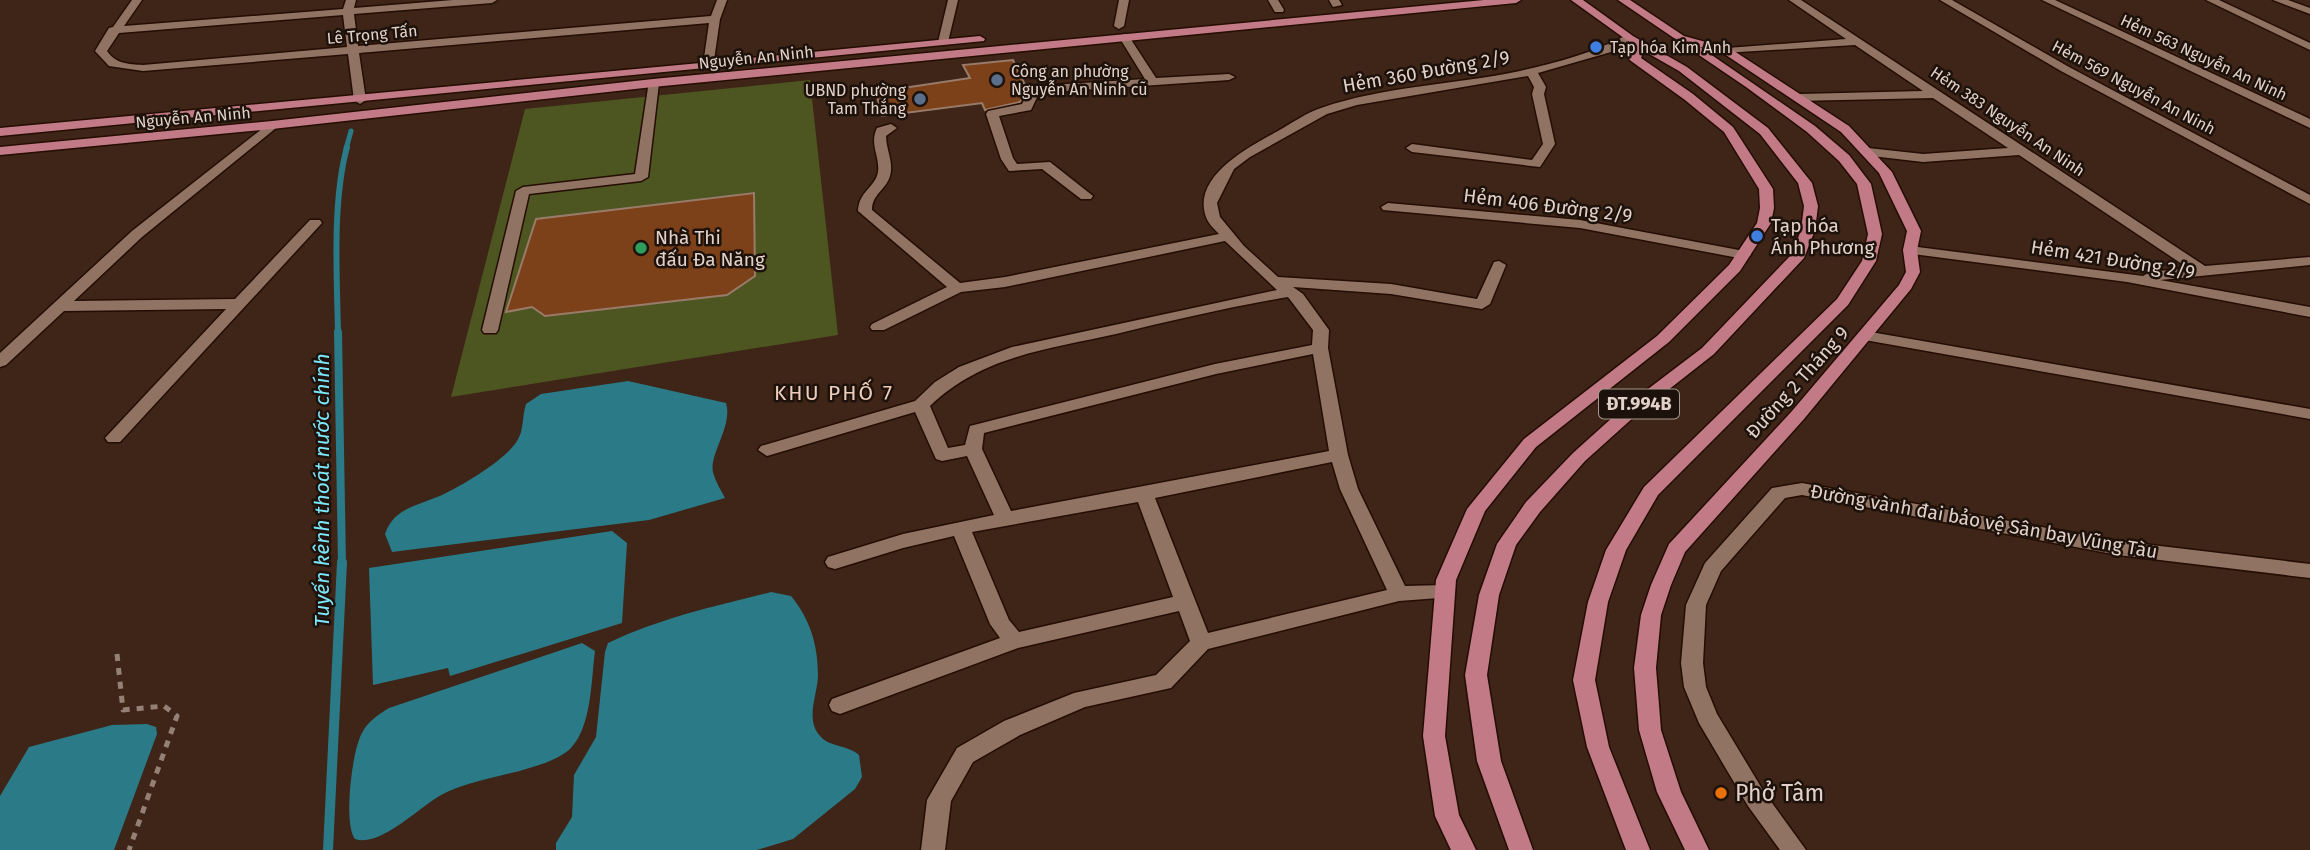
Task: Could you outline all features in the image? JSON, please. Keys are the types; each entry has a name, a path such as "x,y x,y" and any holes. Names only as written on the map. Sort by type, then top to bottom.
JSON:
{"main road":[{"name":"Nguyễn An Ninh","path":"0,151 272,125 653,77 709,65 943,42 1121,32 1276,5 1387,0"},
{"name":"Nguyễn An Ninh","path":"0,132 653,77 1121,32 1516,0"},
{"name":"Đường 2 Tháng 9","path":"1576,0 1653,40 1750,85 1811,130 1844,158 1864,184 1875,234 1869,261 1843,302 1651,491 1616,551 1598,602 1584,680 1598,747 1638,850"},
{"name":"Đường 2 Tháng 9","path":"1521,850 1489,761 1476,675 1489,595 1507,544 1533,507 1579,457 1629,412 1717,342 1799,256 1808,230 1811,206 1805,183 1772,140 1683,69 1653,40 1623,0"},
{"name":"Đường 2 Tháng 9","path":"1653,40 1727,51 1845,129 1885,172 1914,231 1910,250 1913,272 1906,286 1676,549 1651,615 1645,667 1650,730 1669,792 1697,850"},
{"name":"ĐT.994B","path":"1464,850 1447,816 1434,736 1446,580 1476,509 1530,443 1663,339 1735,268 1764,223 1767,208 1766,189 1724,125 1635,59 1653,40"}],"street":[{"name":"Lê Trọng Tấn","path":"137,0 113,30 101,51 109,62 125,67 143,68 352,51 715,19"},
{"path":"113,30 349,6 490,0"},
{"path":"709,65 715,19 722,0"},
{"path":"943,42 953,0"},
{"path":"1124,0 1121,32 1153,82"},
{"name":"Hẻm 383 Nguyễn An Ninh","path":"1794,0 2202,271"},
{"name":"Hẻm 569 Nguyễn An Ninh","path":"1945,0 2065,69 2310,200"},
{"name":"Hẻm 563 Nguyễn An Ninh","path":"2047,0 2310,124"},
{"path":"2211,0 2310,47"},
{"path":"2278,0 2310,11"},
{"path":"349,6 352,51 360,100"},
{"name":"Hẻm 360 Đường 2/9","path":"1399,594 1349,489 1339,455 1320,348 1321,330 1298,297 1274,281 1227,236 1213,218 1210,203 1217,185 1228,166 1271,138 1323,111 1531,71 1653,40"},
{"path":"1727,51 1855,42"},
{"path":"1412,148 1535,164 1549,144 1538,94 1539,87 1531,71"},
{"path":"490,330 523,191 641,177 653,77"},
{"path":"1086,196 1045,165 1014,168 1007,159 992,114 1027,107 1035,90 1229,77"},
{"path":"1800,98 1939,94"},
{"path":"0,362 137,234 272,125"},
{"path":"891,128 881,131 878,136 884,169 882,177 866,195 865,211 957,288"},
{"path":"1868,152 1923,158 2020,151"},
{"name":"Hẻm 406 Đường 2/9","path":"1388,207 1580,225 1744,255"},
{"path":"114,438 315,223"},
{"path":"878,327 957,288 1005,282 1227,236"},
{"name":"Hẻm 421 Đường 2/9","path":"1910,250 2127,278 2310,312"},
{"path":"2127,278 2310,261"},
{"path":"1274,281 1391,289 1482,304 1499,265"},
{"path":"767,450 921,405 953,379 988,361 1033,347 1178,312 1290,292"},
{"path":"61,306 238,304"},
{"path":"1865,336 2310,414"},
{"path":"1005,518 974,449 976,429 1215,369 1320,348"},
{"path":"921,405 943,455 974,449"},
{"path":"835,562 860,553 1005,518 1339,455"},
{"name":"Đường vành đai bảo vệ Sân bay Vũng Tàu","path":"1794,850 1756,799 1707,717 1695,687 1692,663 1696,605 1712,568 1779,492 1813,491 2118,548 2310,571"},
{"path":"1144,493 1200,643"},
{"path":"961,528 1000,624 1015,641"},
{"path":"933,850 939,800 965,755 1012,729 1082,699 1163,682 1200,643 1399,594 1445,592"},
{"path":"840,705 1015,641 1185,602"}],"path":[{"path":"117,654 123,710 164,706 177,716 130,850"}],"green space":[{"path":"810,80 838,335 451,397 525,109"}],"water":[{"path":"628,381 726,403 726,421 713,465 715,479 725,498 649,520 392,552 385,534 395,517 464,483 504,456 519,437 526,404 541,394"},
{"path":"612,531 627,543 622,623 450,676 448,668 373,685 369,568"},
{"path":"771,592 791,596 808,623 818,664 813,723 825,740 859,755 862,777 855,789 793,839 757,850 556,850 556,843 572,817 574,775 596,737 608,643 668,620"},
{"path":"582,643 595,651 591,689 583,728 570,749 559,757 528,769 457,788 443,794 388,832 365,840 355,839 351,831 349,803 352,770 358,742 367,725 389,708"},
{"path":"147,724 156,727 157,734 114,850 0,850 0,796 29,747 112,725"}],"building":[{"path":"1013,60 1027,89 1020,102 985,110 982,103 882,116 876,92 970,78 963,65"},
{"name":"Nhà Thi đấu Đa Năng","path":"754,193 755,276 727,295 545,316 532,307 506,312 536,219"}],"waterway":[{"name":"Tuyến kênh thoát nước chính","path":"346,149 351,131"},
{"name":"Tuyến kênh thoát nước chính","path":"338,334 337,215 347,147"},
{"name":"Tuyến kênh thoát nước chính","path":"338,332 342,563"},
{"name":"Tuyến kênh thoát nước chính","path":"328,850 342,563"}],"place":[{"name":"Tạp hóa Kim Anh","path":"1596,47"},
{"name":"Công an phường Nguyễn An Ninh cũ","path":"997,80"},
{"name":"UBND phường Tam Thắng","path":"920,99"},
{"name":"Tạp hóa Ánh Phương","path":"1757,236"},
{"name":"Nhà Thi đấu Đa Năng","path":"641,248"},
{"name":"Phở Tâm","path":"1721,793"}],"district":[{"name":"KHU PHỐ 7","path":"834,393"}]}
